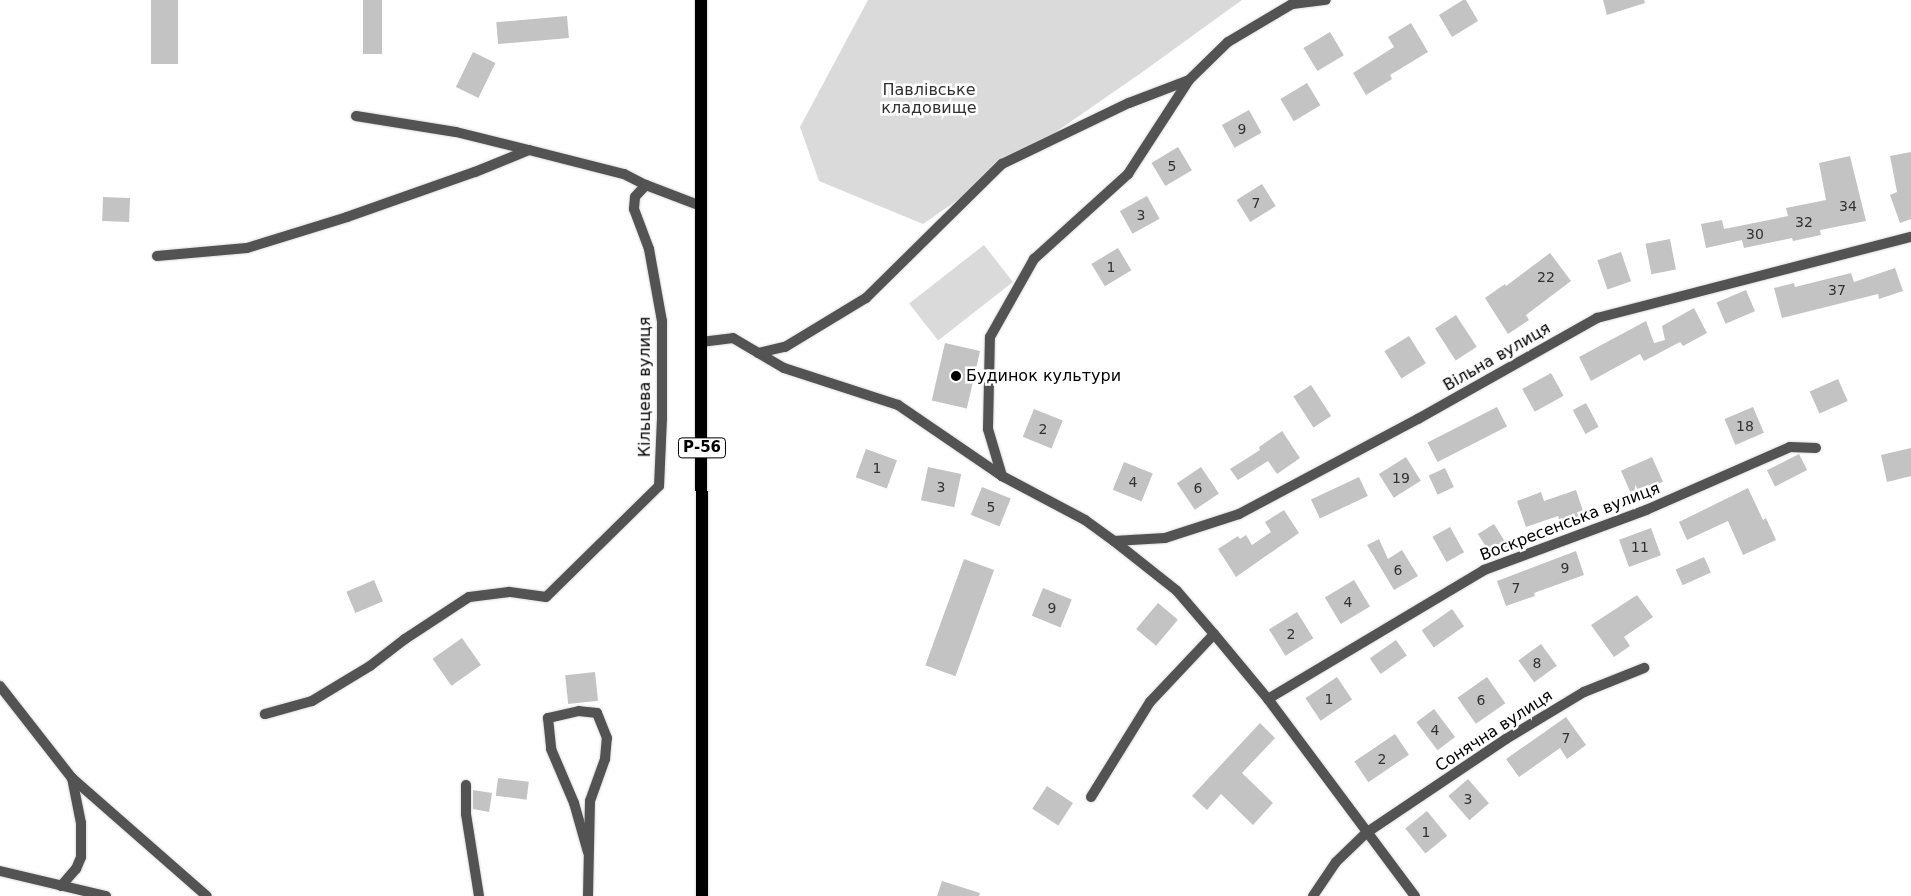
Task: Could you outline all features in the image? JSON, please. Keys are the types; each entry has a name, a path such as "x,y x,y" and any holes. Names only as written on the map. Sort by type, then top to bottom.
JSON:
{"main road":[{"name":"Р-56","path":"701,0 702,896"}],"street":[{"path":"1002,476 988,429 990,336 1034,259 1128,174 1189,80 1228,42 1292,4 1326,0"},
{"path":"758,353 785,347 866,298 1002,164 1129,103 1189,80"},
{"path":"356,116 456,132 624,174 646,185 701,206"},
{"path":"157,256 247,248 375,208 475,172 529,150"},
{"name":"Кільцева вулиця","path":"265,714 312,701 370,666 405,639 470,597 509,592 546,597 658,486 662,418 662,321 649,249 634,209 635,197 646,185"},
{"name":"Вільна вулиця","path":"1114,540 1165,538 1239,514 1418,420 1597,318 1911,237"},
{"path":"701,342 733,338 784,368 898,405 1002,476 1085,520 1114,540 1177,591 1214,634 1268,699 1366,833 1415,896"},
{"name":"Воскресенська вулиця","path":"1268,699 1484,570 1646,510 1790,447 1816,448"},
{"path":"1092,796 1150,702 1214,634"},
{"name":"Сонячна вулиця","path":"1313,896 1336,862 1366,833 1545,715 1584,692 1644,668"},
{"path":"0,686 72,778 207,896"},
{"path":"588,852 574,803 551,749 548,718 579,711 597,713 607,738 605,760 590,801 588,896"},
{"path":"61,886 76,869 81,857 82,824 72,778"},
{"path":"466,785 466,814 479,896"},
{"path":"0,871 106,896"}],"green space":[{"name":"Павлівське кладовище","path":"868,0 1242,0 1141,73 923,224 819,181 800,127"},
{"path":"984,245 1013,282 938,341 909,303"}],"building":[{"path":"151,0 178,0 178,64 151,64"},
{"path":"363,0 382,0 382,54 363,54"},
{"path":"1466,0 1478,21 1452,37 1439,15"},
{"path":"1603,0 1644,0 1645,3 1607,15"},
{"path":"567,16 569,38 498,44 496,22"},
{"path":"1411,23 1428,52 1390,75 1392,79 1366,95 1353,73 1394,47 1388,37"},
{"path":"1330,32 1344,55 1317,71 1303,48"},
{"path":"473,52 495,63 478,98 456,87"},
{"path":"1307,83 1320,105 1294,121 1280,99"},
{"path":"1249,110 1262,133 1234,148 1222,125"},
{"path":"1178,147 1192,170 1165,186 1151,163"},
{"path":"1911,152 1911,219 1900,223 1890,195 1897,192 1890,156"},
{"path":"1850,156 1866,221 1820,230 1821,235 1793,241 1792,238 1744,248 1742,240 1706,248 1701,224 1722,220 1724,229 1788,216 1786,208 1826,200 1819,163"},
{"path":"1262,184 1276,206 1250,222 1237,200"},
{"path":"1147,196 1160,219 1132,234 1120,211"},
{"path":"103,197 130,198 129,222 102,221"},
{"path":"1670,239 1676,269 1651,274 1645,244"},
{"path":"1118,248 1131,270 1105,286 1091,264"},
{"path":"1621,252 1631,281 1607,289 1597,260"},
{"path":"1550,253 1571,281 1526,315 1529,320 1508,334 1485,298 1505,284 1506,286"},
{"path":"1895,268 1903,291 1879,299 1878,294 1782,318 1774,288 1794,283 1795,287 1851,273 1854,282"},
{"path":"1746,290 1755,311 1726,324 1717,303"},
{"path":"1694,308 1707,333 1683,346 1680,342 1644,361 1640,354 1591,381 1579,357 1646,321 1654,343 1665,340 1662,326"},
{"path":"1456,315 1477,347 1456,360 1435,329"},
{"path":"1409,336 1426,363 1401,379 1384,351"},
{"name":"Будинок культури","path":"945,343 980,351 967,409 932,400"},
{"path":"1551,373 1564,396 1535,412 1522,389"},
{"path":"1838,379 1848,401 1819,414 1810,392"},
{"path":"1311,385 1331,416 1314,427 1293,396"},
{"path":"1586,403 1599,427 1585,434 1573,410"},
{"path":"1497,407 1507,427 1437,462 1428,442"},
{"path":"1753,407 1764,433 1735,445 1724,419"},
{"path":"1034,409 1063,421 1052,448 1023,437"},
{"path":"1282,431 1300,458 1277,474 1268,461 1238,480 1230,469 1260,450 1259,447"},
{"path":"1911,448 1911,476 1887,482 1881,455"},
{"path":"866,449 897,460 887,488 856,477"},
{"path":"1799,454 1807,470 1775,486 1767,470"},
{"path":"1406,457 1421,481 1394,498 1379,474"},
{"path":"1652,457 1663,482 1632,495 1621,471"},
{"path":"1124,462 1153,474 1142,501 1113,490"},
{"path":"928,467 961,474 954,507 921,500"},
{"path":"1201,467 1219,494 1195,510 1177,483"},
{"path":"1445,468 1454,487 1438,495 1429,476"},
{"path":"1359,477 1368,496 1320,518 1311,499"},
{"path":"982,487 1011,499 1000,526 971,515"},
{"path":"1748,488 1763,520 1766,518 1776,540 1743,555 1728,521 1687,540 1679,522"},
{"path":"1576,490 1585,517 1561,526 1558,516 1526,527 1517,501 1541,492 1544,501"},
{"path":"1284,510 1299,533 1236,577 1218,549 1238,536 1240,539 1246,535 1252,545 1271,532 1265,522"},
{"path":"1494,524 1509,548 1493,558 1478,534"},
{"path":"1450,527 1464,552 1447,562 1433,537"},
{"path":"1651,528 1661,555 1629,567 1619,540"},
{"path":"1379,539 1388,559 1402,550 1418,576 1394,590 1367,545"},
{"path":"1576,551 1584,575 1534,593 1535,596 1506,606 1497,581"},
{"path":"1704,557 1711,573 1683,585 1676,570"},
{"path":"964,559 994,570 955,676 925,665"},
{"path":"374,580 383,601 355,613 346,592"},
{"path":"1354,580 1370,607 1341,624 1325,598"},
{"path":"1043,588 1072,600 1061,627 1032,616"},
{"path":"1637,595 1653,617 1624,637 1630,646 1614,657 1591,625"},
{"path":"1158,603 1178,620 1156,646 1136,629"},
{"path":"1452,609 1464,626 1434,647 1422,630"},
{"path":"1297,612 1313,638 1285,656 1269,629"},
{"path":"462,638 481,665 451,686 433,659"},
{"path":"1396,640 1407,656 1381,674 1370,658"},
{"path":"1541,644 1557,666 1534,682 1518,660"},
{"path":"595,672 598,701 568,704 565,675"},
{"path":"1337,677 1352,699 1321,721 1305,698"},
{"path":"1487,677 1505,703 1476,724 1458,698"},
{"path":"1434,709 1455,737 1437,750 1416,722"},
{"path":"1566,717 1586,745 1567,759 1560,748 1519,777 1506,759"},
{"path":"1260,723 1275,738 1242,773 1273,803 1253,825 1221,794 1207,810 1192,796"},
{"path":"1395,734 1409,755 1368,782 1354,761"},
{"path":"498,778 529,782 527,800 496,796"},
{"path":"1468,779 1489,803 1469,820 1448,796"},
{"path":"1047,786 1073,803 1058,826 1032,809"},
{"path":"473,790 492,793 489,812 473,809"},
{"path":"1427,811 1447,836 1425,853 1405,829"},
{"path":"942,881 980,893 979,896 937,896"}],"place":[{"name":"Будинок культури","path":"956,376"}]}
